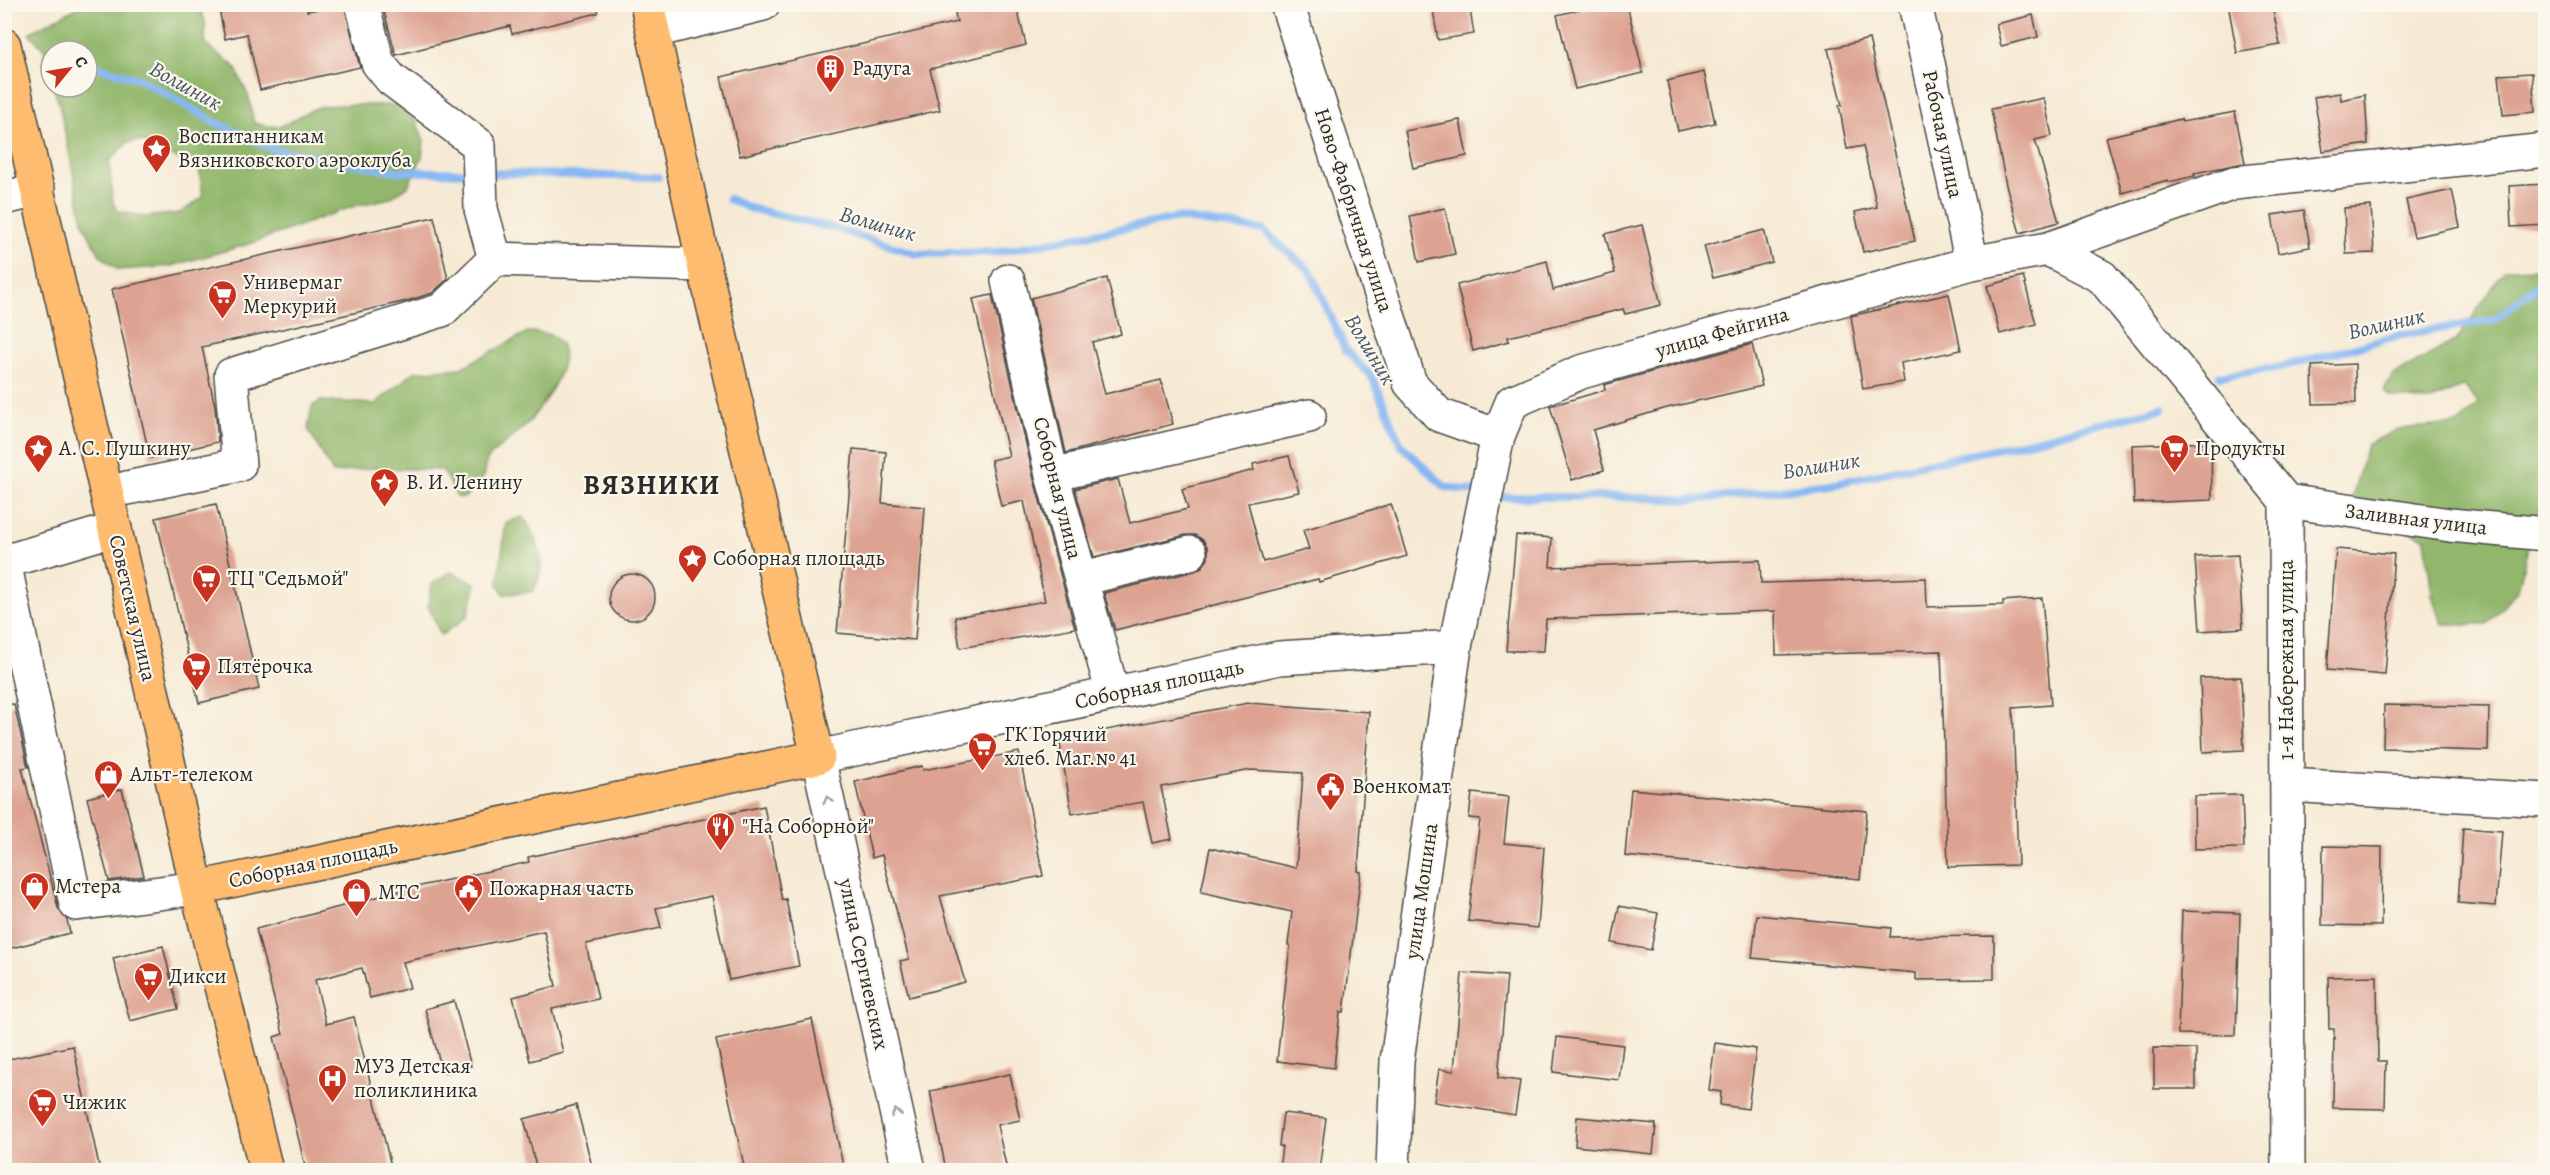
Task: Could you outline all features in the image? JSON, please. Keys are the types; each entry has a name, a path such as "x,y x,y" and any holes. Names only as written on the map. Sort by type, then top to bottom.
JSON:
{"main road":[{"path":"651,18 704,265 818,758"},
{"name":"Советская улица","path":"4,45 197,888 266,1170"},
{"name":"Соборная площадь","path":"197,888 818,758"}],"street":[{"path":"362,4 378,63 391,79 479,146 481,209 495,259"},
{"path":"651,18 763,4"},
{"name":"Ново-Фабричная улица","path":"1287,4 1410,382 1439,415 1498,436"},
{"name":"Рабочая улица","path":"1915,4 1972,263"},
{"name":"улица Фейгина","path":"1498,436 1512,402 1581,372 1972,263 2048,249 2234,183 2546,150"},
{"path":"4,198 38,190"},
{"path":"2048,249 2102,277 2286,501"},
{"path":"127,488 239,465 231,375 442,310 495,259 704,265"},
{"name":"Соборная улица","path":"1008,281 1052,475 1113,694"},
{"path":"1052,475 1310,417"},
{"name":"улица Мошина","path":"1393,1170 1397,1061 1455,647 1498,436"},
{"name":"Заливная улица","path":"2286,501 2450,525 2546,534"},
{"name":"1-я Набережная улица","path":"2286,501 2289,1170"},
{"path":"115,529 4,562 76,904 197,888"},
{"path":"1081,579 1190,554"},
{"name":"Соборная площадь","path":"818,758 1279,658 1455,647"},
{"name":"улица Сергиевских","path":"818,758 909,1170"},
{"path":"2287,786 2546,800"}],"green space":[{"path":"82,5 199,5 205,22 205,44 235,67 249,98 254,123 266,126 283,125 309,111 325,106 399,105 416,121 424,140 422,157 408,186 390,198 351,207 249,244 171,266 118,270 100,255 84,225 58,99 99,99 99,39 39,39 39,44 29,33","holes":["142,141 199,169 203,197 180,213 145,217 118,211 113,204 109,161 128,142"]},
{"path":"2545,268 2545,507 2536,513 2518,590 2487,624 2443,624 2432,595 2425,538 2350,504 2367,445 2398,429 2459,424 2479,403 2464,386 2429,401 2391,397 2384,391 2392,376 2458,339 2505,269"},
{"path":"528,332 548,335 560,342 564,353 562,366 548,396 538,410 524,427 492,454 486,463 482,480 464,498 457,497 443,470 371,468 333,473 308,429 312,406 321,401 375,404 414,372 461,368"},
{"path":"524,517 540,554 538,581 533,592 504,594 498,584 506,522"},
{"path":"451,572 476,584 467,617 441,635 428,606 432,584"}],"building":[{"path":"218,4 306,4 307,11 344,4 360,67 260,90 247,34 225,39"},
{"path":"382,4 597,4 598,13 512,34 510,26 396,55"},
{"name":"Радуга","path":"953,4 1016,4 1026,45 930,69 940,110 740,156 721,77 957,22"},
{"path":"1432,4 1469,4 1474,34 1438,40"},
{"path":"1603,4 1627,4 1643,73 1575,89 1557,15"},
{"path":"2228,4 2272,4 2280,45 2237,53"},
{"path":"2033,15 2038,37 2001,46 1996,24"},
{"path":"1869,39 1915,241 1863,252 1855,212 1877,207 1863,146 1847,149 1839,105 1842,105 1828,49"},
{"path":"1704,72 1715,123 1678,131 1667,81"},
{"path":"2532,73 2535,112 2503,115 2499,75"},
{"path":"2340,93 2341,100 2365,95 2368,144 2323,151 2314,97"},
{"path":"2044,98 2052,136 2035,140 2059,222 2020,233 2006,185 1991,109"},
{"path":"2235,112 2245,163 2194,173 2195,176 2169,182 2168,180 2122,193 2106,137 2181,119 2182,122"},
{"path":"1460,120 1467,156 1413,168 1405,131"},
{"path":"2546,184 2546,225 2511,227 2509,186"},
{"path":"2452,190 2460,227 2414,237 2406,200"},
{"path":"2371,206 2374,253 2346,254 2344,208"},
{"path":"1445,208 1455,254 1419,262 1410,216"},
{"path":"2304,210 2310,247 2278,253 2272,215"},
{"name":"Универмаг Меркурий","path":"434,217 448,279 432,293 407,301 202,347 215,406 218,442 150,458 112,289"},
{"path":"1642,225 1661,305 1625,314 1623,309 1508,337 1509,341 1473,351 1457,285 1547,261 1553,290 1615,273 1605,234"},
{"path":"1764,230 1772,262 1713,278 1704,246"},
{"path":"2023,276 2036,324 2000,334 1987,286"},
{"path":"1107,278 1121,334 1092,342 1105,394 1161,380 1173,424 1066,453 1031,298"},
{"path":"1949,294 1961,350 1901,363 1904,382 1863,389 1851,316"},
{"path":"992,295 1034,479 1075,628 960,648 955,617 1045,601 1024,501 1001,506 991,460 1009,456 973,299"},
{"path":"1752,344 1762,386 1667,408 1593,430 1604,470 1572,480 1550,406 1605,390 1604,385"},
{"path":"2355,364 2356,403 2313,404 2312,366"},
{"path":"2211,442 2212,500 2134,503 2132,445"},
{"path":"853,449 886,452 882,503 925,507 915,640 837,633"},
{"path":"1289,456 1299,492 1248,503 1263,562 1309,549 1303,530 1391,504 1407,556 1319,582 1318,579 1115,630 1104,593 1195,571 1202,567 1208,559 1208,548 1203,540 1195,535 1186,535 1094,557 1075,489 1118,479 1130,523 1188,509 1182,489 1254,470 1253,464"},
{"name":"ТЦ \"Седьмой\"","path":"216,504 259,689 199,703 156,518"},
{"path":"1516,535 1552,538 1550,567 1760,560 1761,583 1926,578 1927,607 2003,605 2003,601 2042,598 2051,705 2013,708 2018,865 1948,867 1941,651 1776,655 1775,611 1546,619 1544,651 1506,651"},
{"path":"2336,549 2394,554 2385,675 2327,670"},
{"path":"2238,555 2243,628 2200,631 2195,557"},
{"path":"637,574 649,580 654,588 654,606 649,614 641,619 627,620 615,614 610,606 609,592 615,580 623,575"},
{"path":"2241,677 2244,750 2203,752 2200,678"},
{"path":"1248,703 1369,712 1358,871 1361,872 1344,1012 1340,1012 1334,1068 1277,1061 1292,912 1201,892 1210,848 1296,868 1303,773 1251,770 1161,787 1172,839 1152,843 1143,802 1072,814 1059,739"},
{"path":"14,704 28,767 22,768 58,908 67,920 70,933 4,950 4,705"},
{"path":"2384,705 2489,707 2488,751 2383,748"},
{"path":"1019,752 1043,876 940,896 965,982 909,997 900,961 909,959 882,855 872,858 855,782 922,766 923,770"},
{"path":"122,789 144,876 109,881 87,798"},
{"path":"1631,789 1867,811 1860,879 1625,856"},
{"path":"1472,793 1509,797 1504,843 1544,847 1538,928 1468,921 1480,819 1469,818"},
{"path":"2242,795 2244,848 2195,849 2194,796"},
{"path":"764,806 782,900 786,899 799,966 729,980 712,896 656,908 661,928 586,944 598,999 552,1009 563,1052 530,1061 513,997 556,986 544,931 403,962 410,988 370,998 362,968 315,980 326,1024 354,1017 392,1170 306,1170 274,1037 283,1034 256,929 407,889 529,862 528,857"},
{"path":"2463,828 2502,831 2496,906 2458,903"},
{"path":"2323,846 2382,847 2381,926 2322,925"},
{"path":"1619,906 1658,913 1651,950 1612,943"},
{"path":"2182,911 2240,913 2236,1035 2178,1034"},
{"path":"1757,915 1891,928 1890,937 1994,936 1994,979 1916,980 1916,973 1752,958"},
{"path":"163,946 178,1009 130,1021 113,958"},
{"path":"1462,973 1507,976 1498,1078 1520,1081 1515,1115 1434,1102 1439,1069 1454,1071"},
{"path":"2377,976 2378,1061 2386,1061 2385,1109 2333,1108 2334,1029 2329,1029 2328,977"},
{"path":"454,1001 471,1066 443,1073 425,1009"},
{"path":"812,1019 844,1170 745,1170 716,1040"},
{"path":"1557,1037 1623,1045 1619,1080 1553,1072"},
{"path":"1715,1043 1756,1049 1748,1109 1720,1105 1721,1092 1709,1090"},
{"path":"73,1046 100,1170 4,1170 4,1060"},
{"path":"2154,1048 2196,1049 2196,1089 2154,1089"},
{"path":"1010,1074 1020,1120 997,1125 1007,1170 946,1170 930,1091"},
{"path":"576,1105 593,1170 537,1170 524,1119"},
{"path":"1283,1113 1326,1118 1319,1170 1279,1170"},
{"path":"1577,1117 1656,1124 1653,1154 1575,1146"}],"waterway":[{"name":"Волшник","path":"99,67 140,79 216,123 276,150 395,171 473,173"},
{"name":"Волшник","path":"486,173 658,177"},
{"name":"Волшник","path":"729,199 749,208 830,227 917,254 997,252 1178,218 1263,230 1310,271 1346,351 1372,377 1401,445 1445,487 1479,492"},
{"name":"Волшник","path":"2220,376 2281,367 2401,335 2495,320 2546,278"},
{"name":"Волшник","path":"1492,495 1693,500 1832,484 2036,440 2163,408"}],"place":[{"name":"Радуга","path":"831,94"},
{"name":"Воспитанникам Вязниковского аэроклуба","path":"157,174"},
{"name":"Универмаг Меркурий","path":"222,320"},
{"name":"А. С. Пушкину","path":"38,474"},
{"name":"Продукты","path":"2174,474"},
{"name":"В. И. Ленину","path":"385,508"},
{"name":"Соборная площадь","path":"692,584"},
{"name":"ТЦ \"Седьмой\"","path":"207,604"},
{"name":"Пятёрочка","path":"196,692"},
{"name":"ГК Горячий хлеб. Маг.№ 41","path":"983,772"},
{"name":"Альт-телеком","path":"109,800"},
{"name":"Военкомат","path":"1331,812"},
{"name":"\"На Соборной\"","path":"721,852"},
{"name":"Мстера","path":"34,912"},
{"name":"Пожарная часть","path":"468,914"},
{"name":"МТС","path":"357,918"},
{"name":"Дикси","path":"148,1002"},
{"name":"МУЗ Детская поликлиника","path":"333,1104"},
{"name":"Чижик","path":"42,1128"}],"district":[{"name":"ВЯЗНИКИ","path":"652,485"}]}
